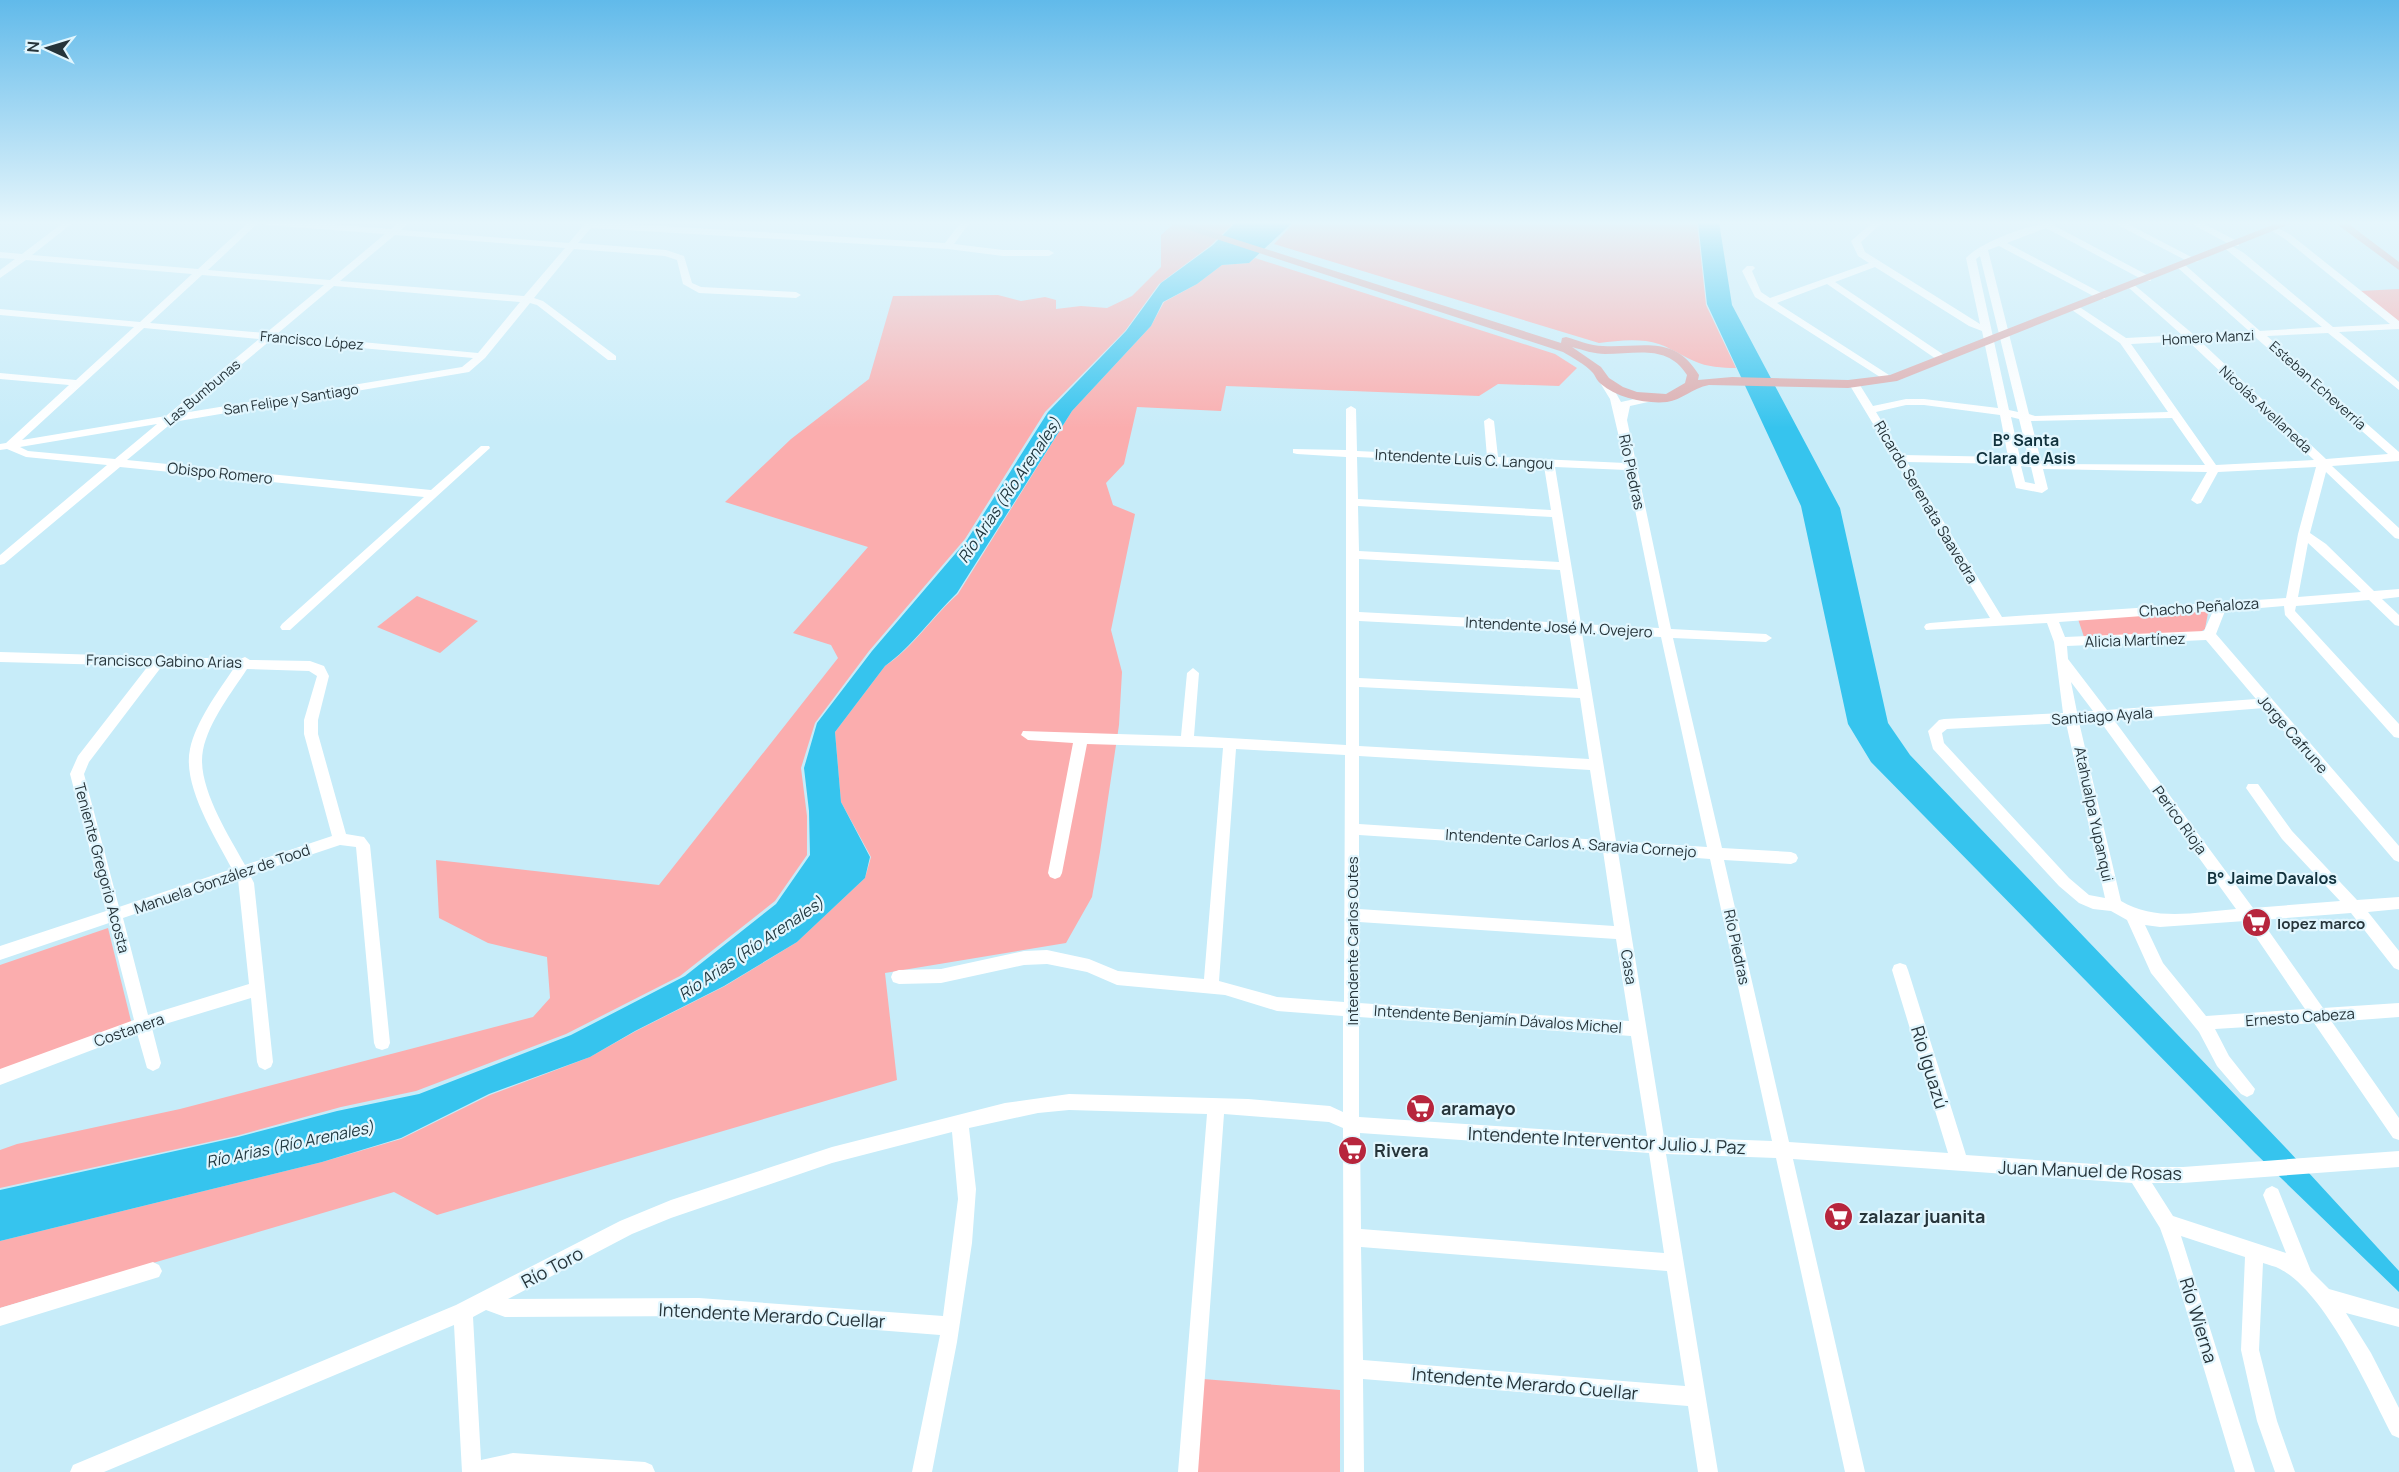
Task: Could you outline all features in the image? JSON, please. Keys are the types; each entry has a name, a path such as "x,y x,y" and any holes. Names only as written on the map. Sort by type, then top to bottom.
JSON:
{"main road":[{"path":"1388,291 1567,350 1626,394 1653,398 1677,395 1691,385 1724,376"},
{"path":"1398,291 1579,345 1608,350 1650,347 1673,354 1686,364 1693,375 1691,385"},
{"path":"1686,364 1724,376 1854,384 1893,378 2119,291"},
{"path":"1601,376 1599,357 1608,350"},
{"path":"1786,379 1884,375 1913,370"}],"street":[{"path":"0,454 5,446 179,291"},
{"name":"Las Bumbunas","path":"0,561 323,291"},
{"path":"433,291 528,299 540,303 612,358"},
{"path":"480,356 535,291"},
{"path":"712,291 796,295"},
{"path":"1755,291 1884,375"},
{"path":"1769,302 1799,291"},
{"path":"1844,291 1943,358"},
{"path":"1918,291 1972,324 1986,329"},
{"path":"1978,291 2020,485 2042,489 1995,291"},
{"path":"2090,291 2102,297"},
{"name":"Nicolás Avellaneda","path":"2137,291 2191,338 2399,535"},
{"name":"Esteban Echeverría","path":"2210,291 2399,457"},
{"path":"2284,291 2399,387"},
{"path":"2355,291 2399,326"},
{"path":"2074,308 2124,341 2212,469"},
{"name":"Francisco López","path":"0,312 480,356"},
{"name":"Homero Manzi","path":"2124,341 2399,326"},
{"name":"San Felipe y Santiago","path":"5,446 460,371 473,365 480,356"},
{"path":"0,376 78,383"},
{"name":"Río Piedras","path":"1601,376 1615,399 1622,421 1666,633 1855,1472"},
{"name":"Ricardo Serenata Saavedra","path":"1854,384 1998,621"},
{"path":"1622,421 1626,404 1653,398"},
{"path":"1871,410 1901,403 1924,402 2042,419 2176,415"},
{"name":"Intendente Carlos Outes","path":"1351,409 1353,555 1351,1124 1354,1472"},
{"path":"1488,421 1493,460"},
{"name":"Obispo Romero","path":"5,446 27,454 433,494"},
{"path":"286,627 485,448"},
{"name":"Intendente Luis C. Langou","path":"1297,451 1630,467"},
{"path":"1899,458 2015,461 2037,466 2212,469 2399,457"},
{"name":"Casa","path":"1549,463 1708,1472"},
{"path":"2322,463 2304,534 2289,612 2399,733"},
{"path":"2197,500 2212,469"},
{"path":"1352,502 1557,514"},
{"path":"2304,534 2322,547 2399,622"},
{"path":"1353,555 1565,566"},
{"name":"Chacho Peñaloza","path":"1930,627 2051,617 2290,603 2399,593"},
{"path":"2209,635 2221,606"},
{"name":"Intendente José M. Ovejero","path":"1352,616 1766,639"},
{"name":"Atahualpa Yupanqui","path":"2051,617 2060,642 2067,699 2073,717 2114,905"},
{"name":"Alicia Martínez","path":"2060,642 2209,635"},
{"name":"Jorge Cafrune","path":"2209,635 2265,703 2399,856"},
{"name":"Francisco Gabino Arias","path":"0,657 245,662 310,666 319,669 322,676 310,728 340,839"},
{"name":"Perico Rioja","path":"2061,658 2250,916 2399,1132"},
{"name":"Teniente Gregorio Acosta","path":"153,1063 76,774 83,760 159,661"},
{"path":"245,662 199,741 195,766 198,781 247,883 265,1062"},
{"path":"1187,741 1193,673"},
{"path":"1352,682 1586,694"},
{"name":"Santiago Ayala","path":"2114,905 2093,903 2064,882 1938,745 1934,736 1938,727 1944,724 2103,716 2265,703"},
{"path":"1028,735 1081,739 1187,741 1597,765"},
{"path":"1055,873 1081,739"},
{"path":"1211,986 1230,744"},
{"path":"2253,788 2287,835 2355,908 2399,963"},
{"name":"Intendente Carlos A. Saravia Cornejo","path":"1352,829 1791,858"},
{"path":"340,839 359,841 363,845 381,1043"},
{"name":"Manuela González de Tood","path":"0,952 115,916 340,839"},
{"path":"2114,905 2133,916 2160,921 2399,903"},
{"path":"1352,915 1623,933"},
{"path":"2133,916 2157,968 2202,1023 2223,1061 2247,1089"},
{"name":"Intendente Benjamín Dávalos Michel","path":"899,977 941,976 1024,958 1047,957 1089,966 1106,975 1136,982 1211,986 1236,990 1277,1004 1638,1029"},
{"name":"Rio Iguazú","path":"1900,970 1960,1164"},
{"name":"Costanera","path":"0,1077 143,1024 259,988"},
{"name":"Ernesto Cabeza","path":"2202,1023 2399,1010"},
{"name":"Intendente Interventor Julio J. Paz","path":"1038,1104 1088,1102 1216,1106 1330,1114 1351,1124 1656,1145 1782,1150"},
{"name":"Río Toro","path":"80,1472 463,1312 627,1227 671,1209 832,1155 1038,1104"},
{"path":"1188,1472 1216,1106"},
{"path":"922,1472 950,1326 966,1209 966,1175 960,1124"},
{"name":"Juan Manuel de Rosas","path":"1782,1150 2137,1175 2399,1159"},
{"name":"Río Wierna","path":"2137,1175 2167,1223 2189,1285 2244,1472"},
{"path":"2272,1195 2302,1274"},
{"path":"2167,1223 2286,1262 2302,1274 2326,1298 2353,1340 2399,1428"},
{"path":"1352,1237 1675,1263"},
{"path":"2254,1250 2250,1350 2264,1413 2285,1472"},
{"path":"0,1317 153,1271"},
{"path":"2326,1298 2399,1318"},
{"name":"Intendente Merardo Cuellar","path":"487,1301 505,1308 699,1307 950,1326"},
{"path":"463,1312 473,1472 513,1463 645,1472"},
{"name":"Intendente Merardo Cuellar","path":"1353,1369 1696,1397"}],"shaded area":[{"path":"1137,291 1154,291 1125,331 1045,412 965,539 869,651 815,723 801,768 807,816 807,855 775,901 680,976 566,1034 416,1091 341,1107 236,1136 0,1188 0,1150 17,1144 180,1109 533,1017 550,998 547,957 488,943 439,918 436,860 659,885 838,658 831,645 793,633 868,547 725,502 791,439 869,379 893,296 998,295 1021,301 1045,297 1056,300 1056,309 1081,306 1107,308 1132,296"},
{"path":"1185,291 1357,291 1555,354 1577,368 1559,386 1498,384 1479,396 1226,386 1221,411 1137,407 1124,464 1106,483 1113,505 1135,514 1111,630 1122,672 1119,725 1092,897 1066,943 885,973 897,1080 437,1215 394,1192 0,1308 0,1241 322,1162 401,1139 490,1095 590,1057 725,986 797,942 865,878 871,857 841,802 835,732 885,666 905,650 958,594 1072,411 1151,326 1164,302"},
{"path":"1427,291 1704,291 1706,305 1736,368 1704,365 1653,342 1628,340 1599,343"},
{"path":"2359,291 2399,291 2399,323"},
{"path":"417,596 478,621 440,653 377,627"},
{"path":"2202,611 2208,613 2205,629 2199,633 2084,637 2078,619"},
{"path":"108,928 132,1025 0,1071 0,965"},
{"path":"1203,1379 1340,1390 1340,1472 1197,1472"}],"water":[{"name":"Río Arias (Río Arenales)","path":"1155,291 1184,291 1163,302 1151,326 1072,411 957,593 904,650 885,666 835,732 841,802 870,857 865,878 797,942 724,986 635,1031 590,1057 489,1094 401,1138 322,1162 0,1241 0,1190 419,1094 571,1035 685,976 776,904 810,855 809,811 804,768 817,723 872,651 967,540 1048,412 1126,331"},
{"path":"1706,291 1730,291 1732,305 1840,508 1888,723 1910,755 2285,1147 2399,1271 2399,1292 2255,1153 1871,762 1848,724 1801,506 1707,304"}],"place":[{"name":"lopez marco","path":"2256,923"},
{"name":"aramayo","path":"1420,1108"},
{"name":"Rivera","path":"1353,1150"},
{"name":"zalazar juanita","path":"1838,1216"}],"district":[{"name":"B° Santa Clara de Asis","path":"2026,449"},
{"name":"B° Jaime Davalos","path":"2272,878"}]}
